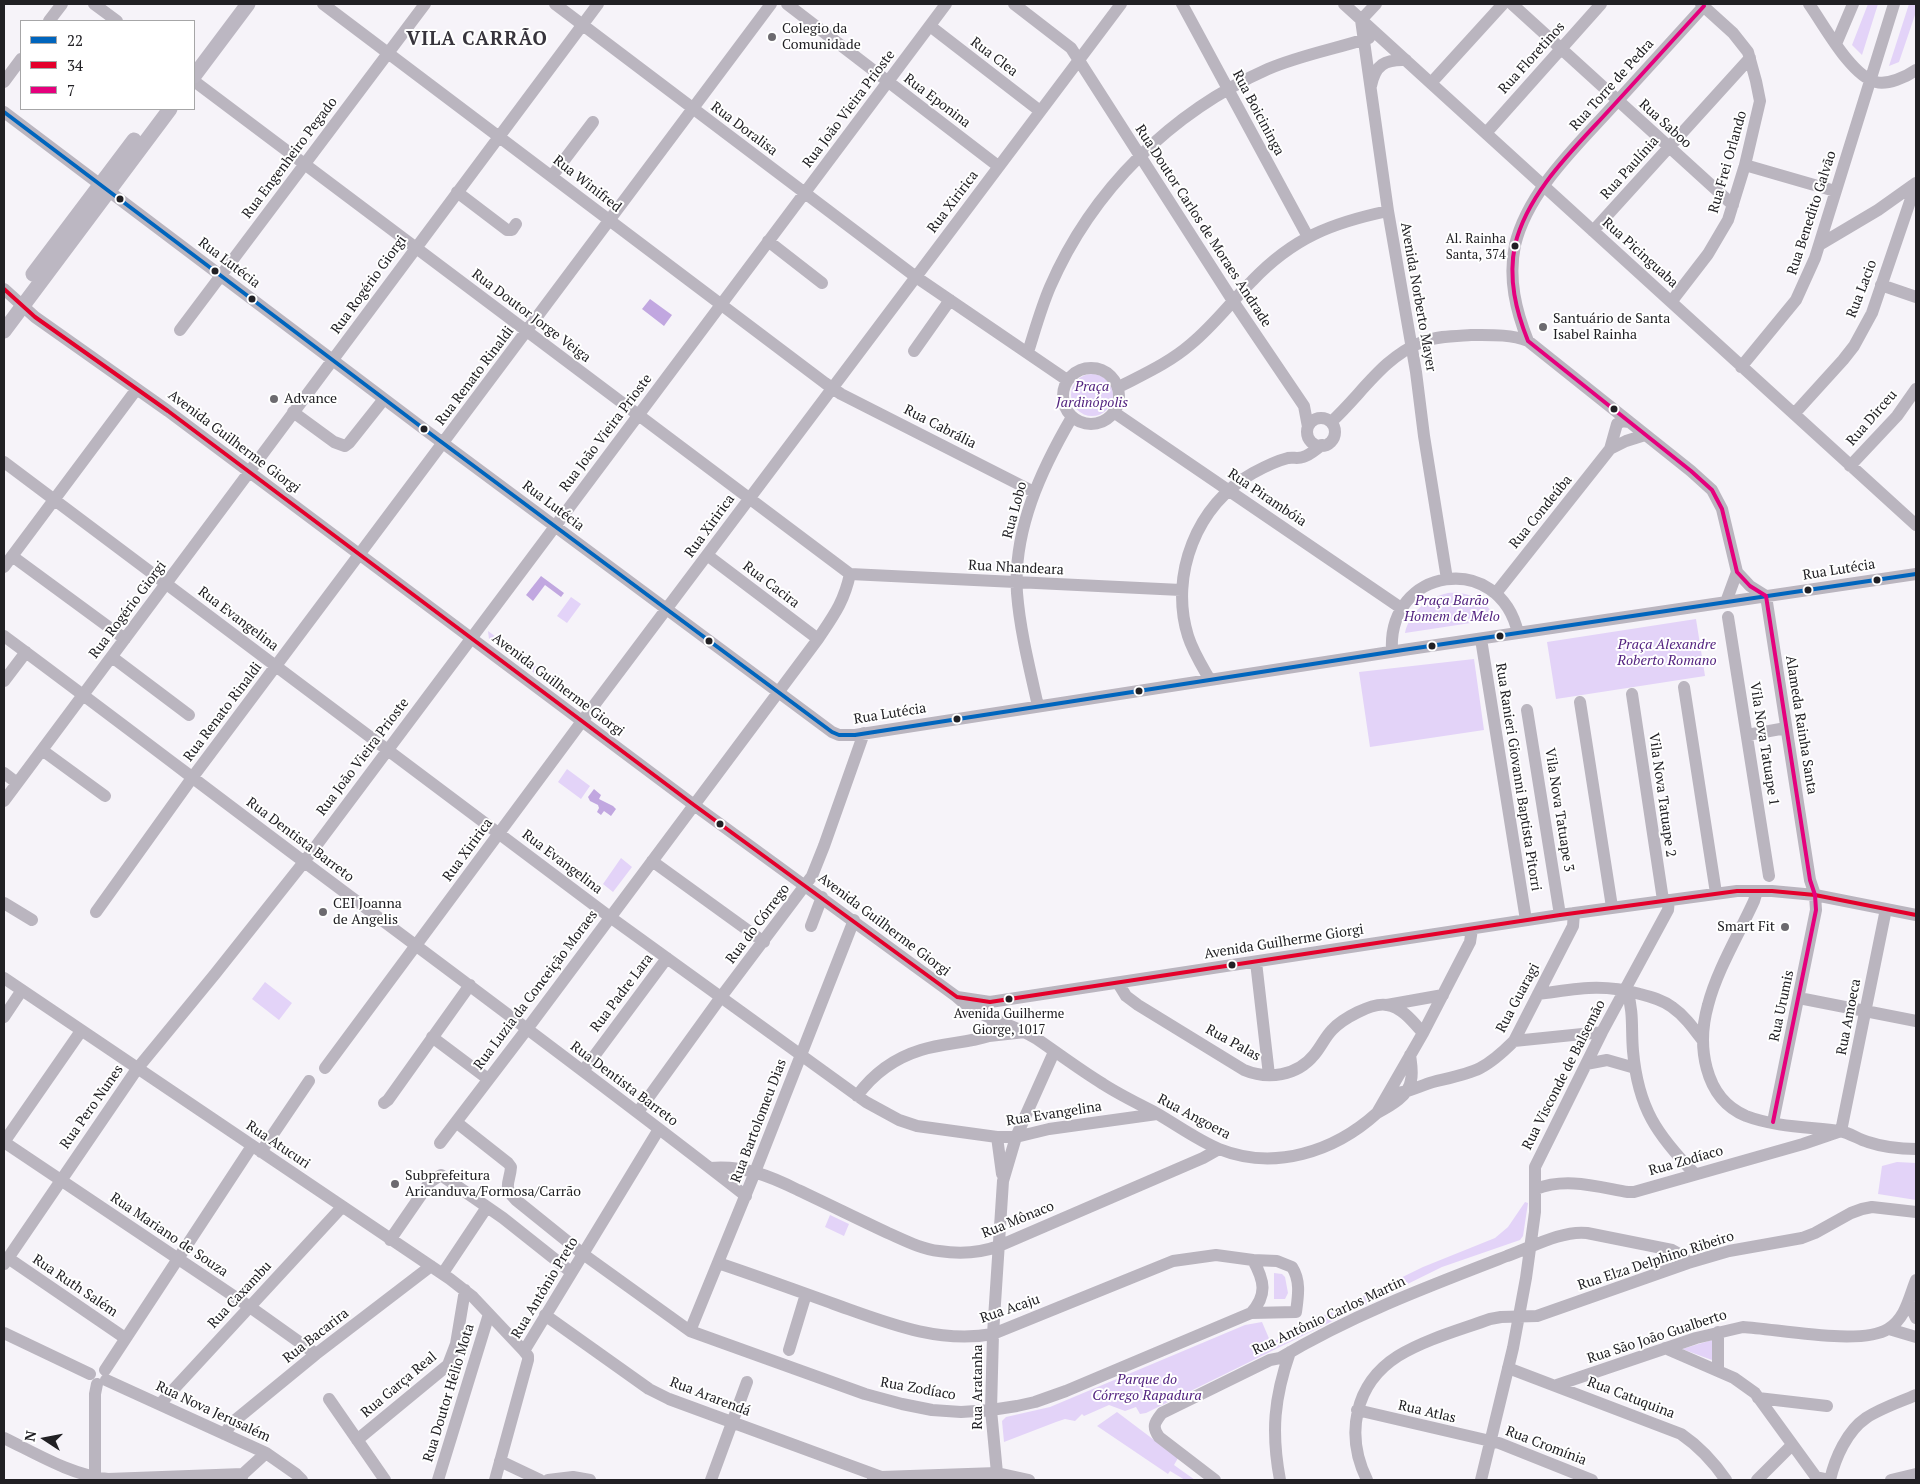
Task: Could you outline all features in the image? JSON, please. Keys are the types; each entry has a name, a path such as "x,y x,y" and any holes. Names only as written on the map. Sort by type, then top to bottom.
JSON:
{"main road":[{"path":"195,58 235,4"},
{"path":"195,75 248,4"},
{"path":"105,187 156,110"},
{"path":"4,313 14,297 169,110"},
{"path":"4,330 14,297"}],"street":[{"path":"50,20 62,4"},
{"path":"94,4 116,20"},
{"name":"Rua Winifred","path":"323,4 832,388"},
{"name":"Rua Engenheiro Pegado","path":"180,330 425,4"},
{"name":"Rua Doralisa","path":"555,4 916,276"},
{"name":"Rua Rogério Giorgi","path":"4,801 598,4"},
{"name":"Rua Renato Rinaldi","path":"96,912 192,778 772,4"},
{"name":"Rua Eponina","path":"787,4 998,166"},
{"name":"Rua João Vieira Prioste","path":"216,974 304,862 946,4"},
{"name":"Rua Doutor Carlos de Moraes Andrade","path":"1014,4 1070,48 1233,301 1304,406 1308,430"},
{"name":"Rua Xiririca","path":"326,1068 582,721 667,610 748,498 1121,4"},
{"name":"Rua Boicininga","path":"1182,4 1308,237"},
{"name":"Rua Picinguaba","path":"1344,4 1916,525"},
{"path":"1361,20 1376,4"},
{"path":"1431,83 1503,4"},
{"name":"Rua Saboo","path":"1512,4 1733,204"},
{"name":"Rua Floretinos","path":"1486,133 1601,4"},
{"path":"1810,4 1836,44 1853,65 1870,80 1884,84 1915,68"},
{"path":"1836,44 1853,4"},
{"name":"Rua Benedito Galvão","path":"1742,366 1796,300 1804,285 1819,245 1894,4"},
{"name":"Rua Frei Orlando","path":"1671,302 1708,254 1728,220 1745,165 1760,101 1750,58 1743,44 1702,5"},
{"name":"Rua Torre de Pedra","path":"1543,186 1552,173 1702,5"},
{"name":"Avenida Norberto Mayer","path":"1361,20 1388,211 1412,347 1446,579"},
{"name":"Rua Clea","path":"930,26 1040,111"},
{"path":"1028,352 1050,287 1072,244 1099,203 1139,156 1170,129 1228,89 1287,62 1363,40 1372,38 1384,39"},
{"name":"Rua Paulínia","path":"1593,231 1750,58"},
{"path":"4,82 20,60"},
{"path":"1370,89 1373,75 1378,66 1392,60 1406,60"},
{"name":"Rua Doutor Jorge Veiga","path":"195,82 850,574"},
{"name":"Rua Lutécia","path":"4,112 332,360 832,732 848,735 864,734 1392,651 1766,596 1915,571"},
{"path":"552,176 593,122"},
{"path":"1745,165 1836,191"},
{"path":"1819,245 1878,210 1916,183"},
{"name":"Rua Lacio","path":"1794,414 1854,346 1872,313 1916,183"},
{"path":"1528,342 1514,298 1513,260 1520,231 1543,186"},
{"path":"457,192 507,230 512,230 516,224"},
{"path":"1119,386 1144,375 1178,354 1203,334 1252,280 1273,261 1308,237 1341,222 1388,211"},
{"path":"768,241 822,283"},
{"path":"916,276 1067,380"},
{"path":"1881,285 1916,297"},
{"name":"Avenida Guilherme Giorgi","path":"14,297 35,317 249,472 694,805 957,997"},
{"path":"914,351 950,300"},
{"path":"1294,457 1306,442 1308,430 1315,419 1328,420 1383,366 1422,341 1457,336 1496,335 1528,342 1691,471 1712,490 1722,509 1737,572 1750,586 1766,596"},
{"path":"1092,367 1106,371 1119,386 1118,403 1115,412 1104,421 1096,424 1088,424 1072,417 1063,400 1064,387 1067,380 1078,371 1092,367"},
{"name":"Rua Cabrália","path":"832,388 1034,492"},
{"name":"Rua Dirceu","path":"1850,466 1896,416 1916,389"},
{"path":"4,567 136,390"},
{"path":"1597,396 1610,417 1612,446"},
{"path":"294,412 334,442 345,446 384,398"},
{"name":"Rua Doutor Carlos de Moraes Andrade","path":"1304,406 1328,420"},
{"name":"Rua Pirambóia","path":"1115,412 1401,608"},
{"name":"Rua Lobo","path":"1038,706 1022,631 1017,592 1021,543 1034,492 1050,456 1072,417"},
{"path":"1210,680 1188,635 1183,613 1181,590 1187,557 1199,527 1228,490 1253,473 1280,461 1294,457 1304,457 1329,442 1334,436 1334,429 1328,420"},
{"name":"Rua Condeúba","path":"1496,593 1612,446 1618,424 1622,421 1629,422"},
{"path":"1308,430 1312,442 1322,445"},
{"name":"Rua Condeúba","path":"1612,446 1645,435"},
{"name":"Rua Evangelina","path":"4,462 610,917 857,1096 899,1120 917,1126 1016,1137 1049,1129 1157,1114"},
{"name":"Rua Cacira","path":"707,555 818,638"},
{"path":"12,556 125,639"},
{"path":"1726,602 1737,572"},
{"name":"Rua Nhandeara","path":"850,574 1181,590"},
{"name":"Rua Luzia da Conceição Moraes","path":"440,1143 818,638 840,606 850,574"},
{"path":"1392,651 1393,629 1401,608 1420,588 1446,579 1460,578 1473,580 1485,585 1496,593 1511,611 1518,633"},
{"name":"Alameda Rainha Santa","path":"1766,596 1810,880 1815,895"},
{"name":"Vila Nova Tatuape 1","path":"1728,617 1769,876"},
{"name":"Rua Dentista Barreto","path":"4,636 84,694 192,778 470,985 746,1196"},
{"name":"Rua Ranieri Giovanni Baptista Pitorri","path":"1480,639 1526,920"},
{"path":"4,681 26,652"},
{"path":"112,657 189,716"},
{"path":"1684,687 1716,893"},
{"name":"Vila Nova Tatuape 2","path":"1632,694 1666,900"},
{"path":"1580,702 1612,907"},
{"name":"Vila Nova Tatuape 3","path":"1527,710 1560,915"},
{"path":"1747,735 1786,728"},
{"name":"Rua do Córrego","path":"638,1112 812,876 864,734"},
{"path":"42,750 106,796"},
{"path":"4,773 17,783"},
{"path":"652,861 764,942"},
{"path":"1757,891 1711,995 1704,1021 1703,1041 1706,1071 1711,1082 1724,1101 1747,1116 1794,1126 1841,1131 1879,1145 1916,1149"},
{"name":"Avenida Guilherme Giorgi","path":"974,1005 1612,907 1716,893 1757,891 1815,895 1916,914"},
{"name":"Rua Urumis","path":"1773,1122 1816,910 1815,895"},
{"path":"811,926 822,898"},
{"name":"Rua Visconde de Balsemão","path":"1481,1480 1519,1317 1535,1212 1535,1172 1537,1162 1602,1032 1668,910 1666,900"},
{"path":"4,903 32,920"},
{"name":"Rua Amoeca","path":"1841,1131 1886,908"},
{"name":"Rua Guaragi","path":"1389,1092 1399,1093 1474,1072 1491,1063 1514,1041 1573,926 1574,913"},
{"name":"Rua Bartolomeu Dias","path":"690,1331 746,1196 854,920"},
{"path":"1377,1114 1393,1104 1406,1091 1405,1076 1410,1055 1470,942 1472,929"},
{"name":"Rua Padre Lara","path":"583,1071 667,958"},
{"path":"1256,962 1269,1075"},
{"name":"Rua Pero Nunes","path":"6,1261 137,1069 216,974"},
{"name":"Rua Atucuri","path":"4,978 390,1240 443,1273 465,1290 524,1350"},
{"name":"Rua Palas","path":"1118,983 1126,996 1138,1005 1244,1070 1256,1074 1269,1075 1288,1073 1300,1067 1314,1056 1330,1031 1350,1015 1386,1005 1442,995"},
{"path":"384,1102 388,1100 470,985"},
{"path":"1538,994 1596,986 1626,990 1653,997 1671,1006 1681,1014 1703,1041"},
{"path":"4,1017 22,990"},
{"path":"1626,990 1632,1007 1632,1049 1644,1105 1665,1142 1695,1174"},
{"path":"1632,1007 1636,1000 1643,995"},
{"name":"Rua Angoera","path":"957,997 974,1005 992,1020 1024,1032 1104,1085 1219,1149 1248,1157 1280,1159 1324,1148 1366,1124 1377,1114 1389,1092 1405,1076"},
{"path":"1799,998 1916,1021"},
{"path":"989,1036 993,1029 989,1013 990,1002"},
{"path":"1386,1005 1401,1011 1423,1033"},
{"path":"4,1142 81,1030"},
{"path":"857,1096 866,1084 880,1071 908,1055 922,1050 989,1036 1024,1032"},
{"path":"1514,1041 1602,1032"},
{"path":"432,1037 488,1079"},
{"name":"Rua Aratanha","path":"1003,1181 1016,1137 1054,1052"},
{"path":"1586,1064 1607,1060 1635,1068"},
{"name":"Rua Guaragi","path":"1405,1076 1433,1082"},
{"path":"95,1479 94,1394 99,1377 178,1259 256,1149 309,1081"},
{"path":"456,1122 494,1151 511,1167 507,1186 509,1194 577,1264"},
{"path":"1790,1148 1794,1126"},
{"name":"Rua Antônio Preto","path":"498,1479 500,1461 528,1360 524,1350 659,1129"},
{"name":"Rua Zodíaco","path":"1536,1189 1548,1185 1579,1184 1628,1192 1790,1148 1841,1131"},
{"name":"Rua Aratanha","path":"997,1136 1003,1181 992,1334 991,1410 997,1473"},
{"name":"Rua Mariano de Souza","path":"4,1142 250,1306 316,1354"},
{"name":"Rua Mônaco","path":"710,1168 737,1168 755,1172 922,1247 939,1251 970,1252 999,1246 1203,1158 1219,1149"},
{"path":"390,1240 430,1182 439,1175 447,1178 540,1246 577,1264"},
{"name":"Rua Caxambu","path":"160,1404 342,1207"},
{"path":"443,1273 487,1207"},
{"name":"Rua Elza Delphino Ribeiro","path":"1357,1410 1381,1371 1398,1357 1426,1343 1490,1319 1501,1316 1537,1316 1688,1264 1729,1252 1802,1238 1815,1233 1850,1213 1862,1209 1872,1207 1916,1212"},
{"name":"Rua Antônio Carlos Martin","path":"1215,1480 1159,1437 1154,1430 1154,1423 1162,1414 1386,1303 1531,1246 1576,1233 1587,1233 1672,1250 1683,1256 1688,1264"},
{"name":"Rua Acaju","path":"718,1263 898,1327 948,1336 992,1334 1173,1261 1216,1255 1277,1261 1292,1267 1298,1283 1296,1312"},
{"path":"1251,1313 1257,1307 1263,1293 1261,1279 1253,1260"},
{"name":"Rua Ruth Salém","path":"6,1261 125,1338"},
{"name":"Rua Zodíaco","path":"577,1264 690,1331 865,1394 932,1410 961,1412 991,1410 1035,1402 1066,1391 1251,1313 1296,1312"},
{"name":"Rua Bacarira","path":"224,1434 233,1422 316,1354 431,1266"},
{"path":"1916,1280 1909,1303 1889,1329 1916,1337"},
{"name":"Rua Garça Real","path":"357,1440 448,1365 456,1344 465,1290"},
{"path":"789,1350 806,1294"},
{"path":"1909,1303 1916,1318"},
{"name":"Rua Doutor Hélio Mota","path":"438,1480 489,1314"},
{"name":"Rua Ararendá","path":"545,1315 649,1388 669,1399 876,1479"},
{"name":"Rua São João Gualberto","path":"1557,1385 1666,1348 1743,1326 1857,1337 1869,1336 1889,1329"},
{"path":"1718,1332 1718,1370"},
{"name":"Rua Nova Jerusalém","path":"4,1333 266,1453 302,1480"},
{"path":"1666,1348 1734,1378 1758,1398 1816,1479 1830,1480 1840,1453 1854,1428 1867,1417 1916,1395"},
{"path":"1280,1480 1275,1447 1275,1424 1283,1372 1290,1352"},
{"name":"Rua Catuquina","path":"1508,1368 1557,1385 1681,1434 1709,1456 1726,1480"},
{"path":"711,1480 747,1382"},
{"path":"1758,1398 1828,1406"},
{"path":"329,1399 386,1480"},
{"path":"1357,1410 1355,1444 1367,1480"},
{"name":"Rua Atlas","path":"1357,1410 1490,1441"},
{"path":"4,1438 80,1474 95,1479 242,1477 266,1453"},
{"name":"Rua Cromínia","path":"1490,1441 1592,1480"},
{"path":"1757,1480 1792,1445"},
{"path":"500,1461 540,1480"},
{"path":"876,1479 997,1473 1030,1480"},
{"path":"1891,1480 1916,1474"},
{"path":"549,1480 573,1477 590,1480"}],"green space":[{"path":"1868,4 1878,4 1862,55 1852,45"},
{"path":"1909,4 1916,4 1916,12 1899,62 1889,66"},
{"name":"Praça Jardinópolis","path":"1096,374 1104,377 1110,383 1113,395 1110,407 1104,413 1088,416 1080,413 1074,407 1071,391 1074,383 1080,377"},
{"name":"Praça Barão Homem de Melo","path":"1448,593 1463,594 1477,598 1488,607 1497,619 1405,633 1411,619 1420,607 1433,598"},
{"path":"571,597 581,604 567,623 557,616"},
{"name":"Praça Alexandre Roberto Romano","path":"1696,619 1705,676 1556,699 1547,642"},
{"path":"488,631 549,676 545,681 489,639"},
{"path":"1474,659 1484,730 1370,747 1359,672"},
{"path":"567,769 590,786 581,799 558,782"},
{"path":"621,858 632,867 613,892 603,884"},
{"path":"265,982 292,1003 279,1020 252,999"},
{"path":"1897,1162 1916,1163 1916,1200 1878,1194 1882,1166"},
{"name":"Parque do Córrego Rapadura","path":"1525,1202 1528,1203 1523,1236 1520,1240 1442,1267 1146,1413 1140,1414 1136,1407 1125,1411 1109,1405 1084,1416 1082,1414 1075,1421 1065,1419 1004,1442 1002,1421 1006,1417 1050,1407 1245,1325 1262,1322 1271,1343 1423,1267 1495,1238 1508,1227"},
{"path":"830,1215 849,1224 844,1236 825,1227"},
{"path":"1274,1273 1282,1274 1285,1277 1288,1293 1285,1299 1274,1299"},
{"path":"1712,1340 1712,1360 1682,1349"},
{"path":"1117,1412 1178,1458 1174,1465 1195,1480 1185,1480 1170,1471 1168,1474 1097,1426"}],"shaded area":[{"path":"650,299 672,315 664,326 642,309"},
{"path":"541,576 564,593 561,597 545,585 533,601 526,595"},
{"path":"594,789 601,795 599,799 616,809 611,816 604,811 601,815 597,812 598,805 590,801 588,797"}],"transit line":[{"name":"7","path":"1704,6 1569,154 1542,188 1521,225 1515,245 1512,270 1514,294 1528,341 1691,471 1712,490 1722,509 1737,572 1750,586 1766,596 1816,910 1773,1122"},
{"name":"22","path":"4,112 424,429 832,732 839,735 855,735 1403,650 1916,574"},
{"name":"34","path":"4,289 35,317 168,411 694,805 957,997 990,1002 1560,915 1737,891 1772,891 1815,895 1916,915"}],"place":[{"name":"Colegio da Comunidade","path":"772,37"},
{"name":"Al. Rainha Santa, 374","path":"1515,246"},
{"name":"Santuário de Santa Isabel Rainha","path":"1543,327"},
{"name":"Advance","path":"274,399"},
{"name":"CEI Joanna de Angelis","path":"323,912"},
{"name":"Smart Fit","path":"1785,927"},
{"name":"Avenida Guilherme Giorge, 1017","path":"1009,999"},
{"name":"Subprefeitura Aricanduva/Formosa/Carrão","path":"395,1184"}],"district":[{"name":"VILA CARRÃO","path":"477,40"}]}
